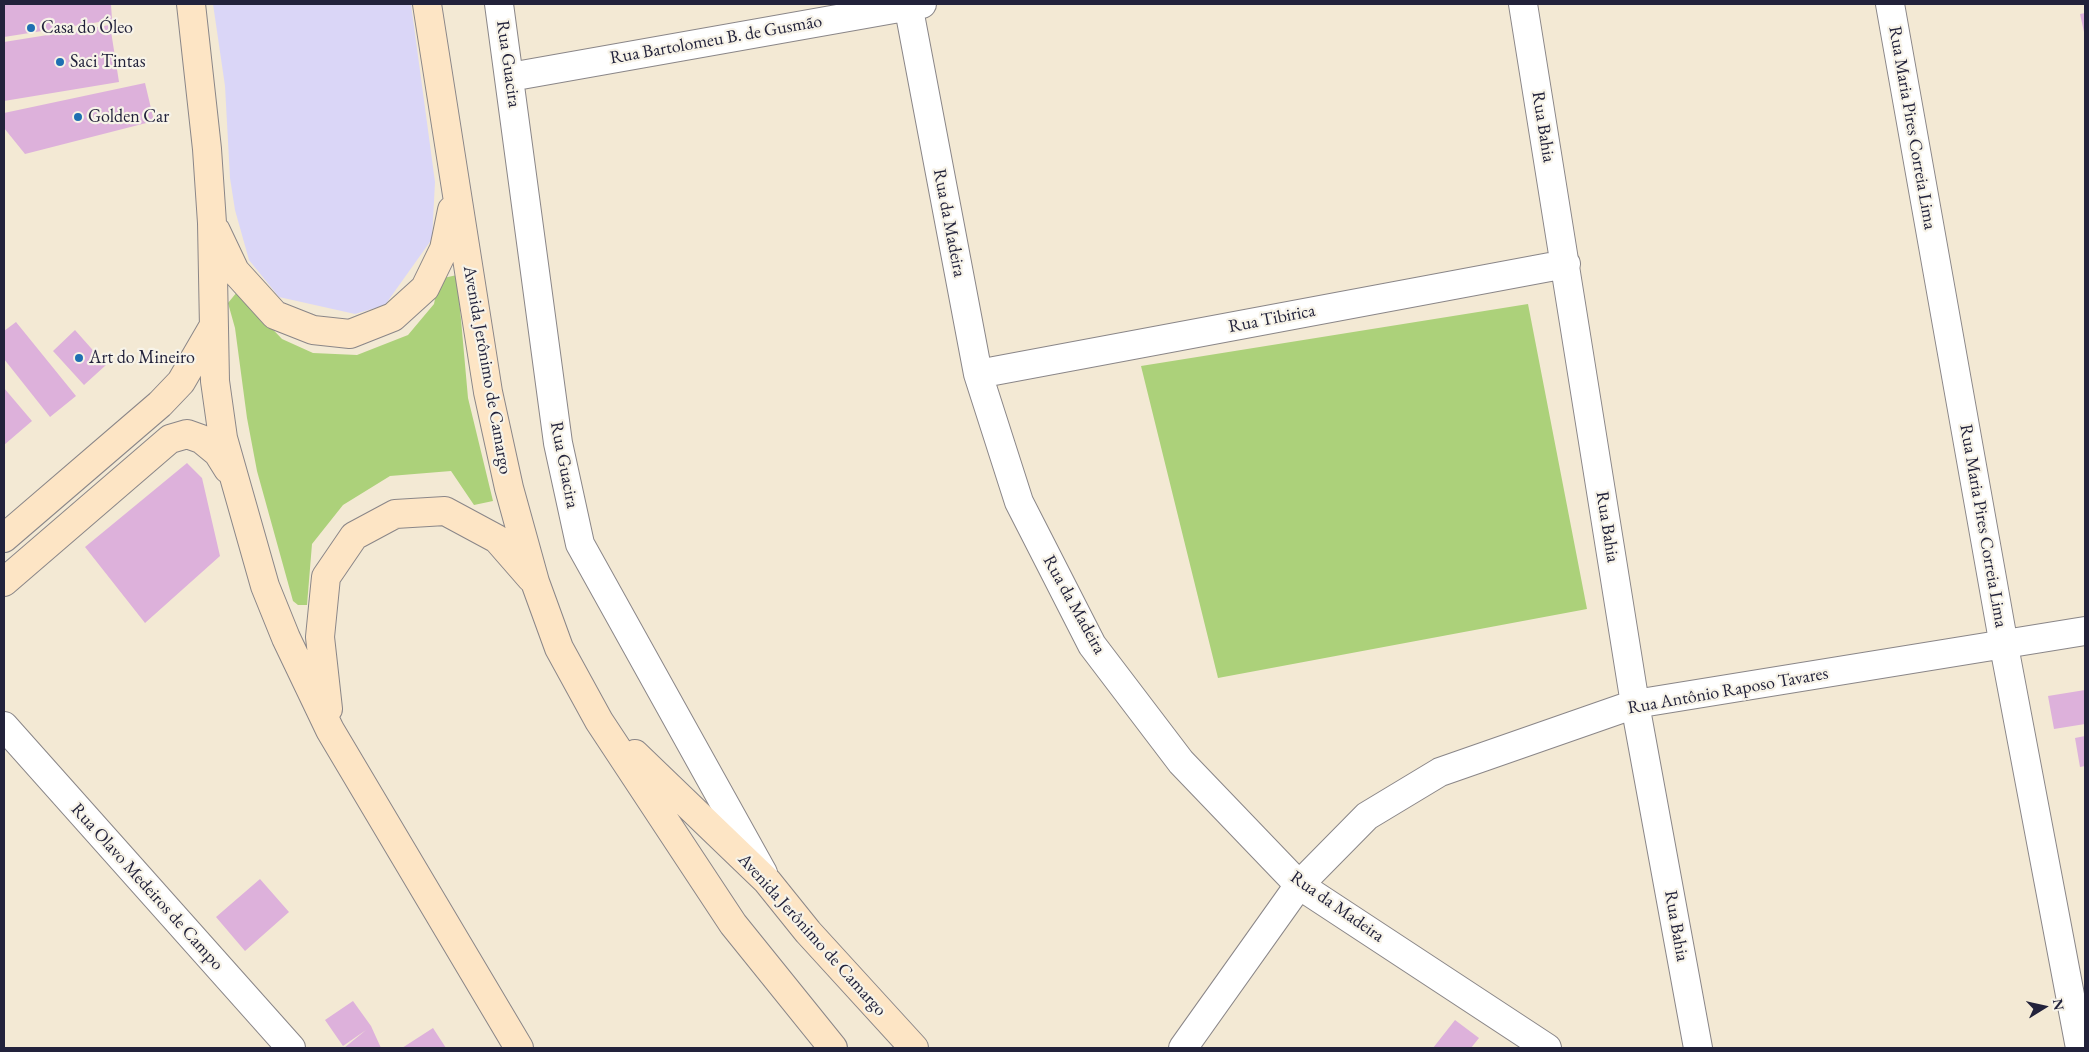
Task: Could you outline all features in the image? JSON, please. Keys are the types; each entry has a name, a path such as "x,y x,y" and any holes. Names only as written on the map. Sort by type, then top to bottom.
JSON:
{"main road":[{"path":"191,4 207,149 212,222 214,381 223,438 265,586 286,638 330,730 519,1048"},
{"name":"Avenida Jerônimo de Camargo","path":"427,4 488,392 509,488 535,582 559,648 599,721 733,924 833,1048"},
{"path":"212,222 235,271 276,315 313,330 350,334 393,317 425,288 444,248 455,191"},
{"path":"4,538 160,404 181,382 213,327"},
{"path":"4,582 151,452 170,439 187,434 201,439 218,453 235,481"},
{"path":"330,730 320,637 326,577 354,536 395,514 445,511 497,539 535,582"},
{"name":"Avenida Jerônimo de Camargo","path":"599,721 768,881 808,932 914,1048"}],"street":[{"name":"Rua Guacira","path":"499,4 558,443 580,544 768,881"},
{"name":"Rua Bahia","path":"1523,4 1636,704 1698,1048"},
{"name":"Rua Maria Pires Correia Lima","path":"1890,4 2004,646 2080,1048"},
{"name":"Rua Bartolomeu B. de Gusmão","path":"510,77 913,5"},
{"name":"Rua da Madeira","path":"913,5 978,374 1019,502 1092,645 1181,762 1298,885 1547,1048"},
{"name":"Rua Tibirica","path":"978,374 1566,264"},
{"name":"Rua Antônio Raposo Tavares","path":"1184,1048 1298,885 1367,816 1440,772 1636,704 2004,646 2085,631"},
{"name":"Rua Olavo Medeiros de Campo","path":"4,726 291,1048"}],"shaded area":[{"path":"213,4 411,4 435,182 432,239 385,305 355,314 279,297 249,260 235,210 230,178 225,86"}],"green space":[{"path":"457,275 468,398 493,501 474,505 451,471 390,476 343,505 312,544 307,605 298,605 293,601 257,471 247,418 235,328 228,303 237,292 282,339 313,353 357,355 408,335 434,304 439,279"},
{"path":"1528,304 1587,609 1218,678 1141,366"}],"building":[{"name":"Casa do Óleo","path":"4,4 111,4 112,20 4,37"},
{"path":"2085,13 2085,31 2084,32 2080,14"},
{"name":"Saci Tintas","path":"110,25 119,82 4,101 4,42"},
{"name":"Golden Car","path":"145,83 154,121 25,154 4,128 4,113"},
{"path":"16,322 76,396 50,417 4,359 4,331"},
{"name":"Art do Mineiro","path":"75,330 106,365 84,385 53,351"},
{"path":"4,388 32,421 4,445"},
{"path":"187,463 202,478 220,556 145,623 85,547"},
{"path":"2085,690 2085,724 2054,729 2048,696"},
{"path":"2085,736 2085,766 2080,767 2075,738"},
{"path":"260,879 289,912 245,951 216,917"},
{"path":"353,1001 371,1026 381,1048 344,1048 366,1030 343,1046 325,1020"},
{"path":"1455,1020 1479,1038 1471,1048 1433,1048"},
{"path":"433,1028 446,1048 402,1048"}],"place":[{"name":"Casa do Óleo","path":"31,28"},
{"name":"Saci Tintas","path":"60,62"},
{"name":"Golden Car","path":"78,117"},
{"name":"Art do Mineiro","path":"79,358"}]}
